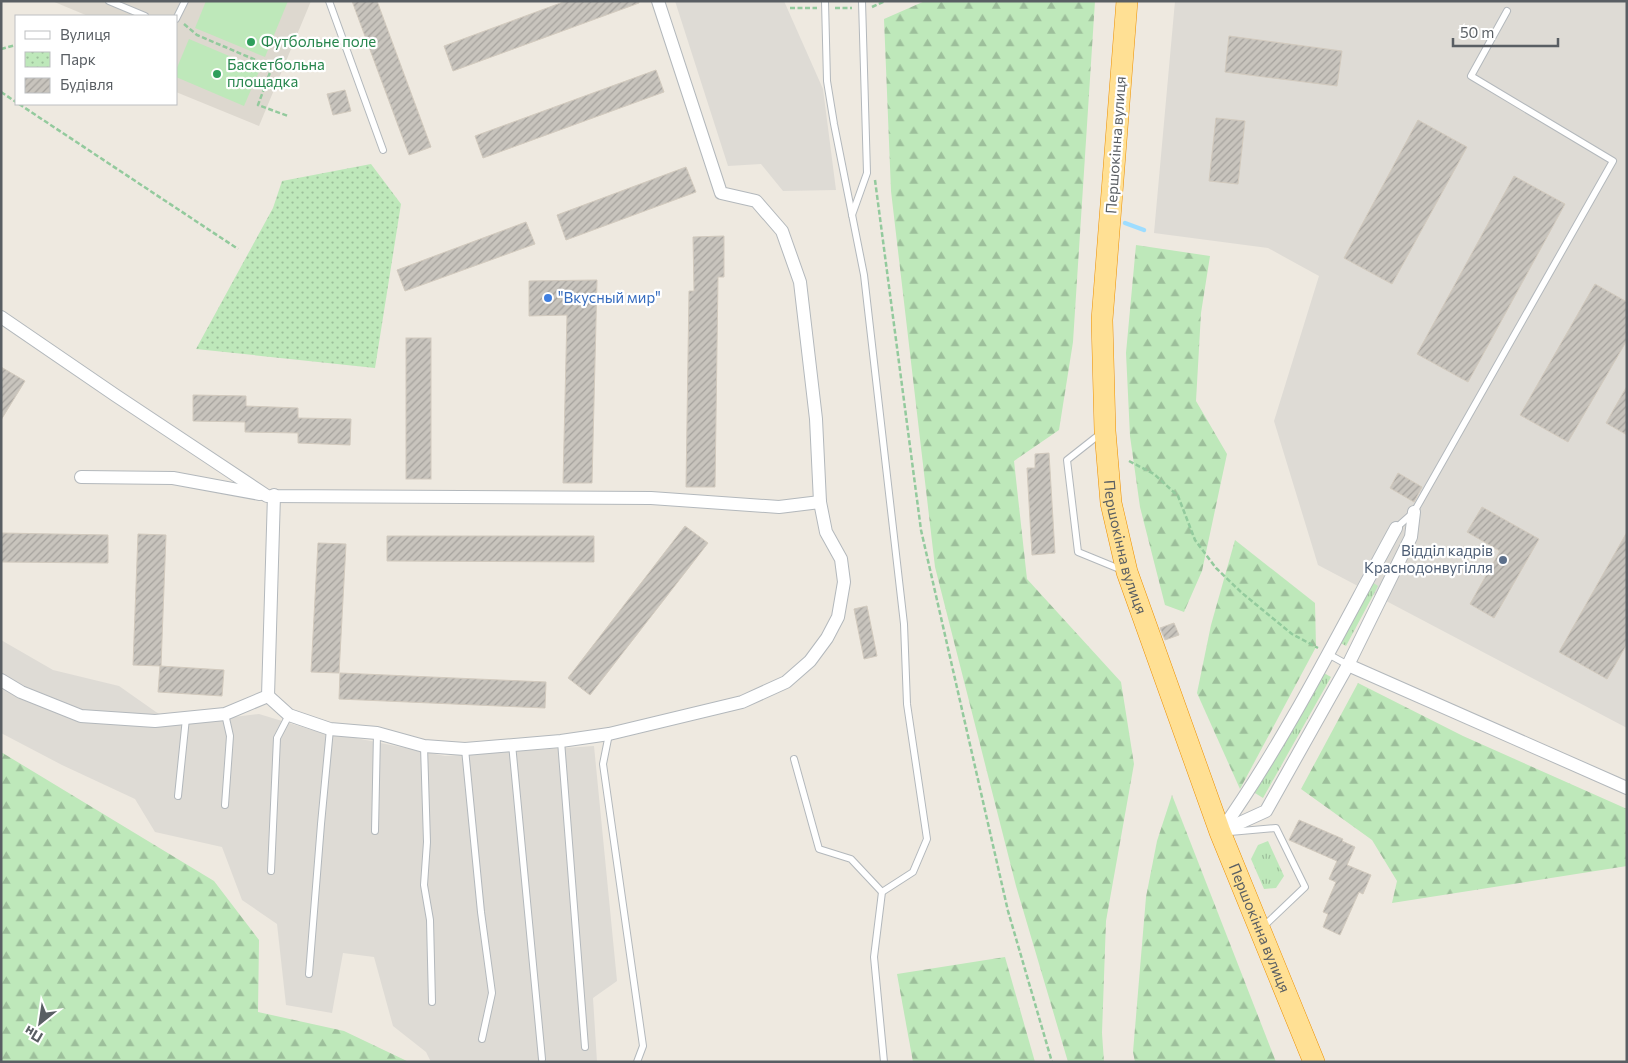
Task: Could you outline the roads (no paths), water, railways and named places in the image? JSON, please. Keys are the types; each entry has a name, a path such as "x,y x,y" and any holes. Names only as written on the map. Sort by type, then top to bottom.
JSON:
{"highway":[{"name":"Першокінна вулиця","path":"1127,1 1102,320 1111,503 1127,572 1220,832 1314,1062"}],"street":[{"path":"271,496 268,696 289,715 330,730 377,733 424,746 465,749 561,741 609,734 742,702 786,682 810,661 828,638 838,617 844,582 841,559 826,532 820,502 816,419 800,282 782,231 776,223 756,201 721,193 658,1"},
{"path":"1,317 114,395 271,496"},
{"path":"81,477 173,478 271,496 651,498 779,507 820,502"},
{"path":"1220,832 1266,812 1348,666 1411,537 1414,512"},
{"path":"1220,832 1250,790 1328,654 1396,528"},
{"path":"1348,666 1627,788"},
{"path":"1,680 21,692 81,716 154,721 225,714 268,696"}],"lane":[{"path":"109,1 143,15"},
{"path":"178,17 185,1"},
{"path":"328,1 383,150"},
{"path":"825,1 827,81 864,275 904,624 907,704 927,839 914,872 882,892"},
{"path":"852,216 867,173 862,1"},
{"path":"1396,528 1414,512 1613,160 1471,76 1507,11"},
{"path":"1106,431 1066,460 1078,552 1127,572"},
{"path":"1328,654 1348,666"},
{"path":"225,714 230,736 226,805"},
{"path":"272,871 277,738 289,715"},
{"path":"178,796 186,718"},
{"path":"309,974 330,730"},
{"path":"375,831 377,733"},
{"path":"609,734 603,764 643,1046 637,1062"},
{"path":"561,741 586,1047"},
{"path":"512,744 542,1059"},
{"path":"424,746 427,842 424,885 430,920 432,1002"},
{"path":"465,749 481,912 492,993 482,1039"},
{"path":"794,759 820,849 852,859 882,892 874,957 884,1062"},
{"path":"1220,832 1276,828 1305,888 1261,930"}],"waterway":[{"path":"1125,223 1144,230"}],"place":[{"name":"Футбольне поле","path":"251,42"},
{"name":"Баскетбольна площадка","path":"217,74"},
{"name":"\"Вкусный мир\"","path":"548,298"},
{"name":"Відділ кадрів Краснодонвугілля","path":"1503,560"}]}
